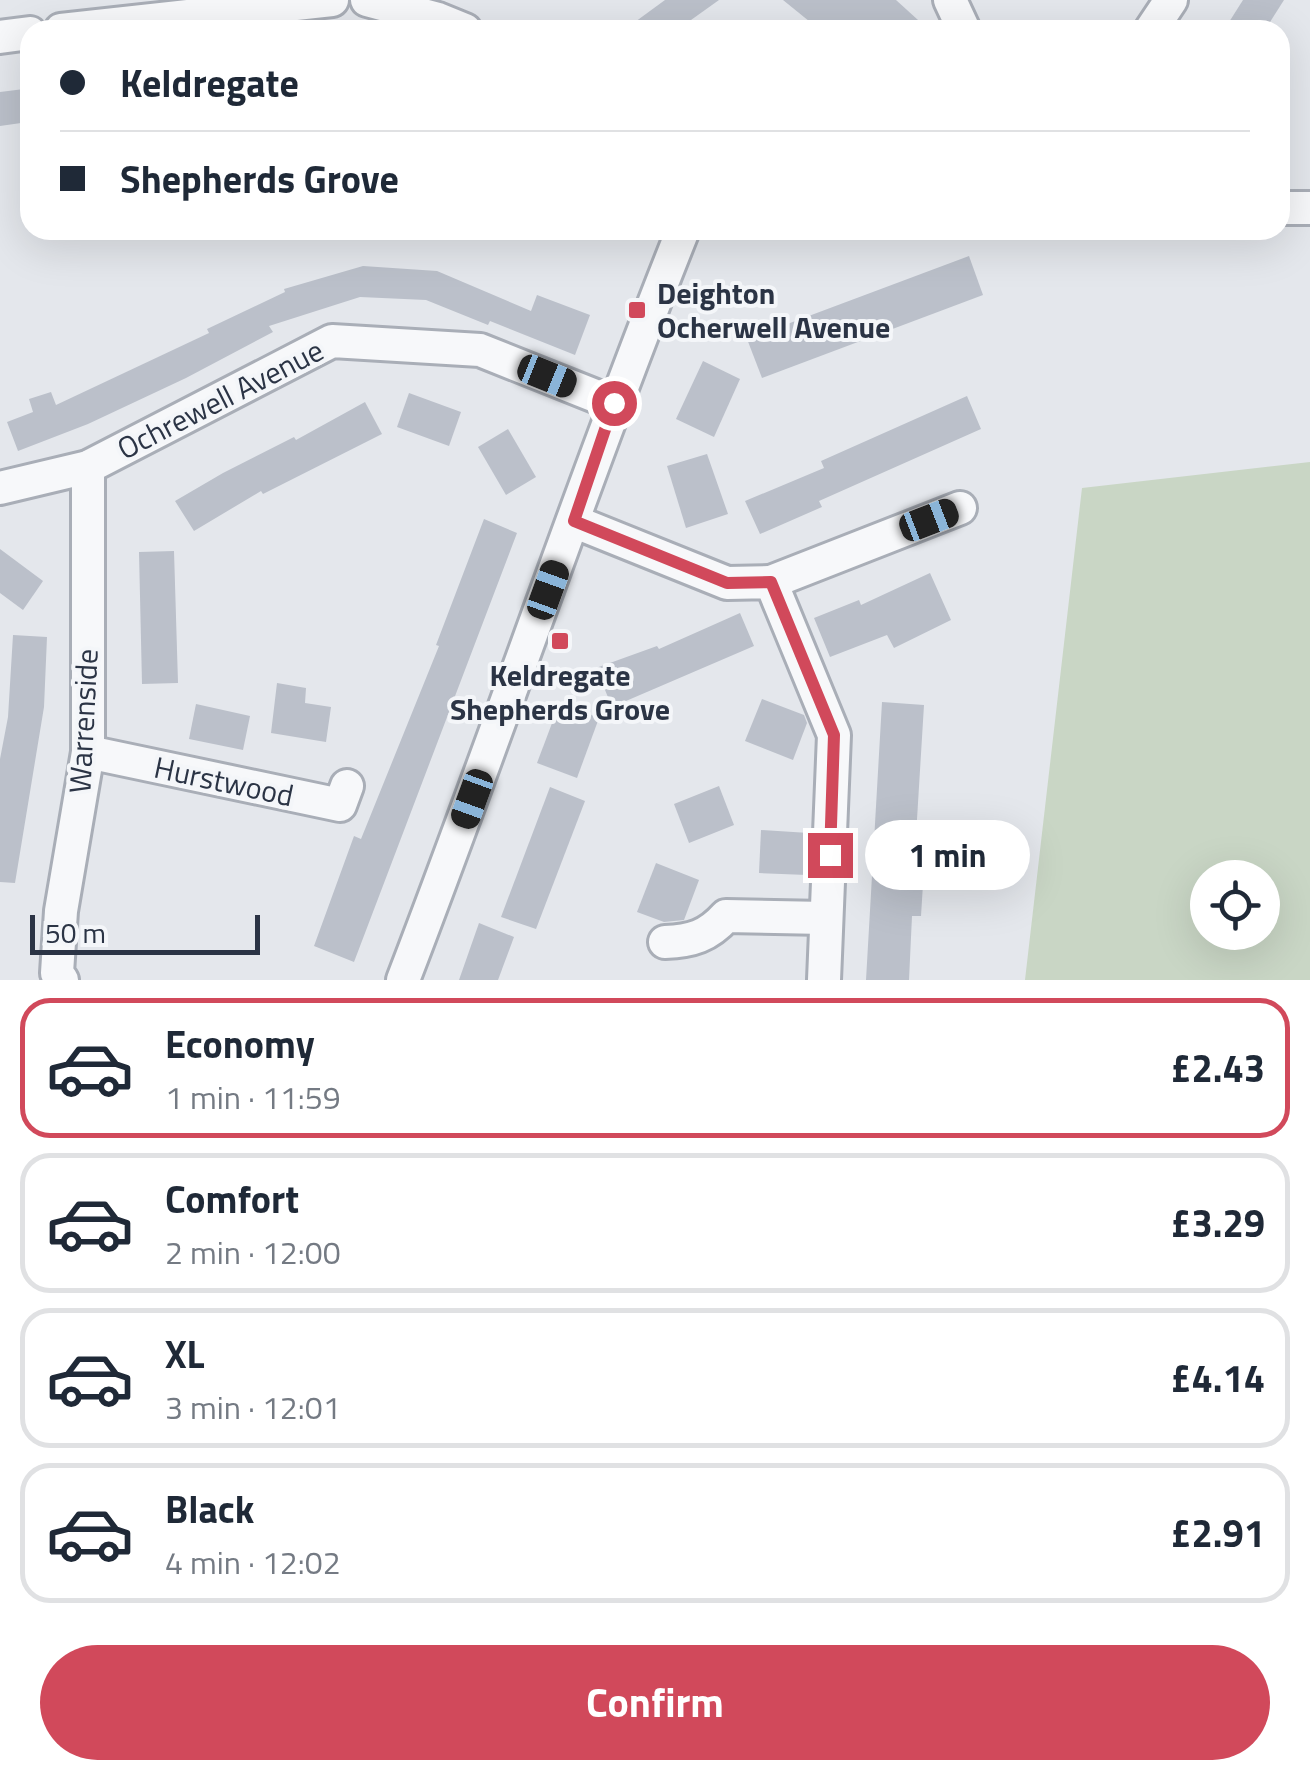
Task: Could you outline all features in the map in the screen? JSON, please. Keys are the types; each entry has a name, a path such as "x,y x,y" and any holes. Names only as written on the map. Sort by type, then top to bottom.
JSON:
{"street":[{"path":"151,20 332,0"},
{"path":"367,0 452,16"},
{"path":"403,980 614,403 678,240"},
{"name":"Ochrewell Avenue","path":"0,488 88,467 332,341 480,350 614,403"},
{"name":"Warrenside","path":"58,978 62,911 88,752 88,467"},
{"path":"574,521 727,583 771,582 960,508"},
{"path":"771,582 834,735 824,980"},
{"name":"Hurstwood","path":"88,752 340,805 347,786"},
{"path":"665,942 690,941 712,931 726,916 825,918"}],"green space":[{"path":"1310,462 1310,980 1025,980 1082,488"}],"building":[{"path":"665,0 719,0 691,20 638,20"},
{"path":"783,0 896,0 918,20 808,20"},
{"path":"1243,0 1284,0 1271,20 1230,20"},
{"path":"20,90 20,123 0,126 0,92"},
{"path":"969,256 983,295 762,378 747,339"},
{"path":"363,266 437,271 531,311 537,295 590,315 575,355 426,300 360,297 269,326 273,332 186,378 88,424 18,451 7,422 33,412 29,399 51,392 56,405 209,333 207,329 285,292 284,289"},
{"path":"703,361 740,379 714,437 676,419"},
{"path":"409,393 461,412 449,446 397,427"},
{"path":"967,396 981,429 819,501 822,507 760,534 745,501 824,468 821,461"},
{"path":"365,402 382,434 263,494 261,491 194,531 175,501 223,473 294,437 296,440"},
{"path":"508,429 536,477 506,495 478,447"},
{"path":"707,454 728,514 686,528 667,466"},
{"path":"484,519 517,533 354,962 314,946 354,836 361,839 439,646 436,645"},
{"path":"0,549 43,581 23,610 0,593"},
{"path":"174,551 178,683 142,684 139,552"},
{"path":"930,573 951,620 894,648 887,635 830,657 814,618 859,600 861,605"},
{"path":"740,613 754,646 612,707 596,668 657,646 659,649"},
{"path":"13,635 47,637 44,707 15,883 0,882 0,759 8,717"},
{"path":"277,683 306,688 305,703 331,707 326,742 271,733"},
{"path":"762,699 804,715 807,723 793,760 745,741"},
{"path":"560,702 599,718 577,778 537,763"},
{"path":"882,702 924,705 915,852 925,852 921,916 912,916 909,980 866,980"},
{"path":"196,704 250,716 243,750 189,739"},
{"path":"719,786 734,825 689,843 674,804"},
{"path":"550,787 585,801 536,929 501,917"},
{"path":"761,830 809,833 807,875 759,873"},
{"path":"656,863 699,880 684,920 664,922 637,912"},
{"path":"479,923 514,937 498,980 459,980"}],"place":[{"name":"Deighton Ocherwell Avenue","path":"637,310"},
{"name":"Keldregate Shepherds Grove","path":"560,641"}],"route":[{"path":"614,403 574,521 727,583 771,582 834,735 830,855"}]}
